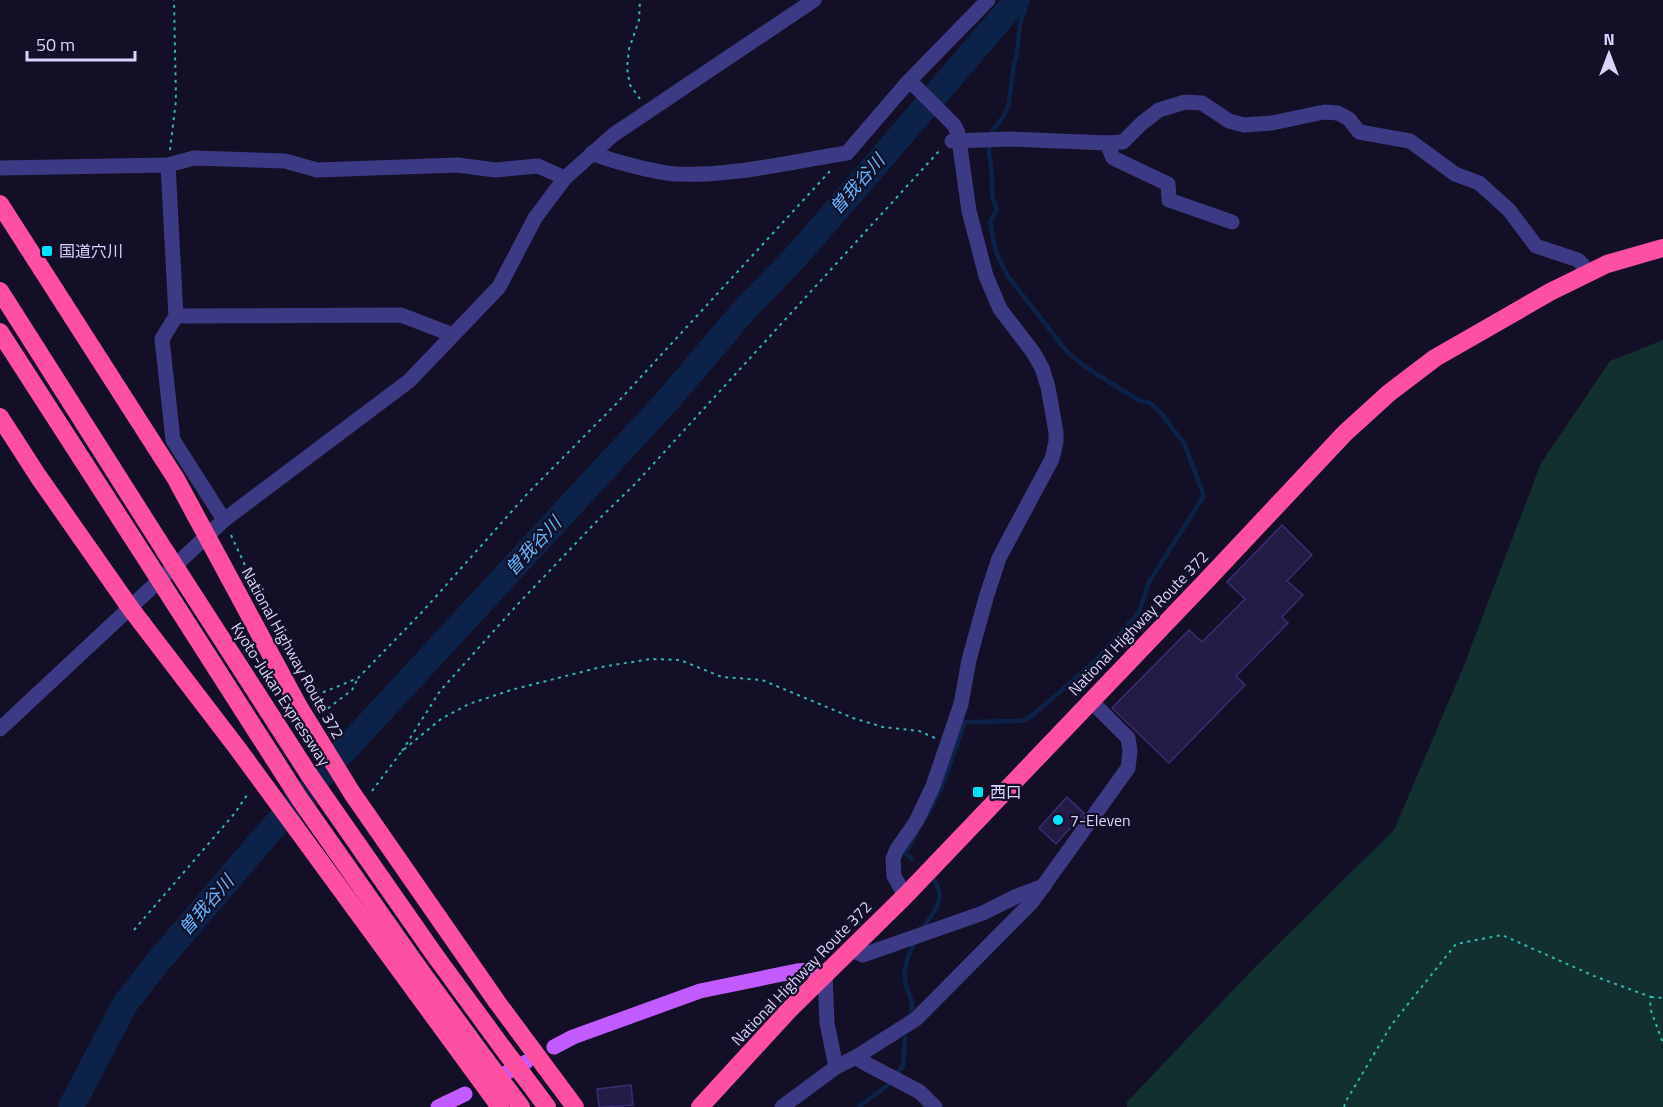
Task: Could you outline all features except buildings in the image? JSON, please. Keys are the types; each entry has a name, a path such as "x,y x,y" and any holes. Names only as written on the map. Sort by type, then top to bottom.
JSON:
{"highway":[{"name":"National Highway Route 372","path":"0,204 149,437 207,536 242,605 299,707 356,799 497,1002 575,1107"},
{"name":"National Highway Route 372","path":"700,1107 1345,434 1389,393 1444,352 1587,273 1628,257 1663,248"},
{"name":"Kyoto-Jukan Expressway","path":"0,291 310,776 434,954 547,1107"},
{"path":"0,332 299,798 417,966 521,1107"},
{"path":"0,417 130,609 238,749 500,1107"}],"main road":[{"path":"554,1047 573,1037 717,986 809,970 825,974"},
{"path":"491,1081 526,1062"},
{"path":"438,1107 465,1094"}],"street":[{"path":"0,729 224,520 409,381 499,287 536,218 565,178 592,153 613,135 814,0"},
{"path":"592,153 603,158 675,174 712,174 848,153 988,0"},
{"path":"904,896 894,876 893,859 933,786 961,704 969,660 999,558 1052,459 1056,442 1052,405 1042,368 1033,352 1000,309 986,276 969,212 959,136 912,85"},
{"path":"959,136 1123,142 1159,110 1185,102 1202,103 1229,121 1244,125 1272,123 1324,112 1338,113 1349,119 1359,132 1410,141 1455,174 1479,183 1509,210 1536,246 1578,260 1587,273"},
{"path":"1107,142 1113,158 1168,184 1169,200 1232,222"},
{"path":"0,168 168,165 194,158 285,161 317,170 458,165 495,170 538,166 565,178"},
{"path":"168,165 176,316 162,339 173,440 224,520"},
{"path":"176,316 401,315 453,335"},
{"path":"782,1107 836,1067 916,1019 1031,903 1044,886 1128,768 1130,751 1128,738 1090,700"},
{"path":"849,949 863,955 873,952 973,916 1044,886"},
{"path":"825,974 827,1023 836,1067"},
{"path":"856,1057 920,1092 932,1106"}],"path":[{"path":"168,165 176,100 174,0"},
{"path":"640,0 639,20 629,49 627,68 630,85 649,111"},
{"path":"402,751 440,691 517,605 636,483 959,136"},
{"path":"308,690 324,692 358,678 423,611 529,492 616,404 848,153"},
{"path":"224,520 261,599"},
{"path":"356,799 402,751 441,719 469,704 511,690 601,667 651,659 680,660 722,677 762,681 853,718 883,727 919,730 947,746"},
{"path":"134,930 262,783"},
{"path":"1344,1107 1392,1024 1456,944 1502,935 1594,976 1651,997 1663,998"},
{"path":"1651,997 1650,1008 1663,1043"}],"green space":[{"path":"1663,340 1663,1107 1127,1107 1127,1102 1256,966 1394,830 1463,668 1541,463 1610,361"}],"waterway":[{"name":"曽我谷川","path":"71,1107 125,1004 268,833 667,401 746,308 792,261 1017,0"},
{"path":"926,818 942,787 965,722 1023,721 1094,662 1139,612 1149,582 1204,496 1184,443 1160,412 1150,403 1138,400 1087,368 1068,353 1007,275 996,252 990,221 997,210 992,196 990,134 1005,114 1009,102 1025,0"},
{"path":"912,859 905,853 917,833"},
{"path":"922,929 939,900 940,894 934,880"},
{"path":"912,1013 905,970 913,945"},
{"path":"858,1107 888,1085 903,1066 905,1038"}],"place":[{"name":"国道穴川","path":"47,251"},
{"name":"西口","path":"978,792"},
{"name":"7-Eleven","path":"1058,820"}]}
